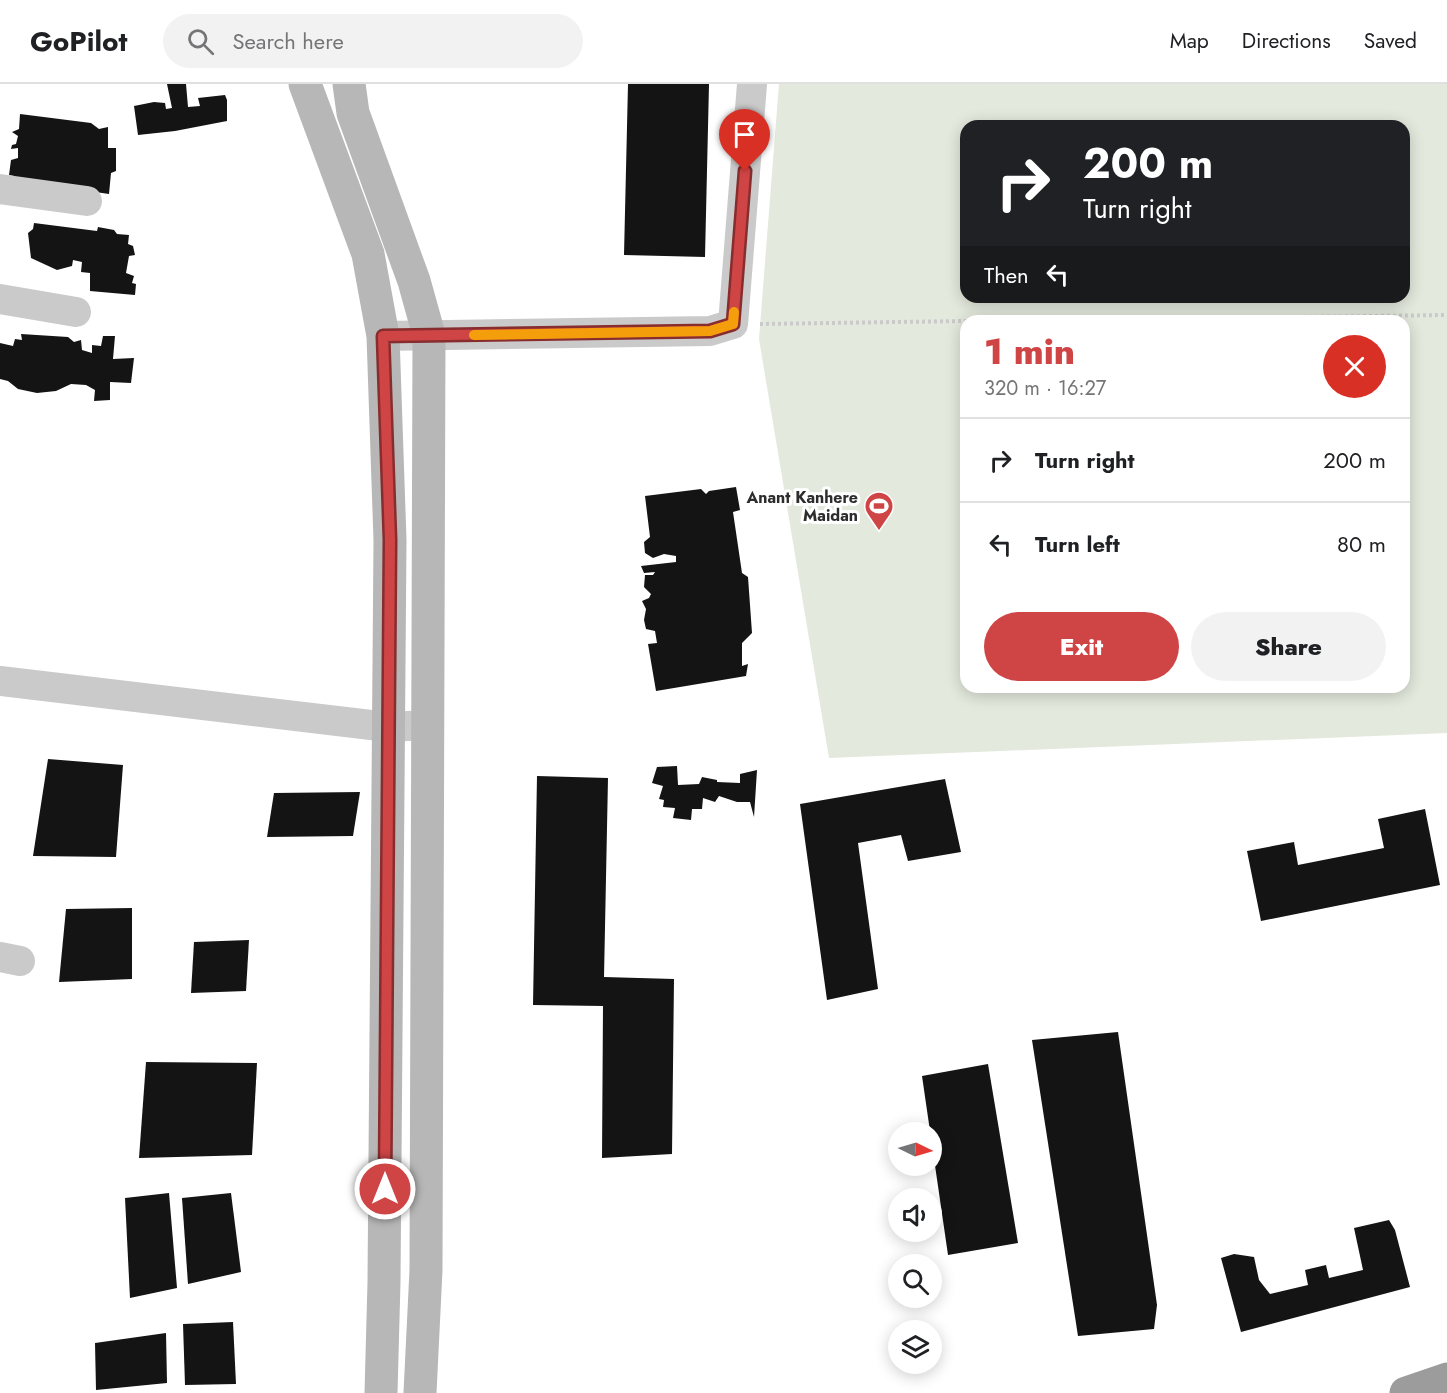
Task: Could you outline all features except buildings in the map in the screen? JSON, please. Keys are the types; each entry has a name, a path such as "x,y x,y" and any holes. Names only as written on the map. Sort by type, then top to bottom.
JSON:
{"highway":[{"path":"1406,1393 1447,1379"}],"main road":[{"path":"305,84 368,254 383,336 390,540 384,1282 381,1393"},
{"path":"349,84 353,113 414,281 429,335 426,1270 420,1393"}],"street":[{"path":"383,336 710,331 733,324 752,84"},
{"path":"0,189 87,201"},
{"path":"0,299 76,312"},
{"path":"0,681 388,727 428,725"}],"path":[{"path":"1410,315 1447,315"},
{"path":"733,324 960,321"}],"shaded area":[{"name":"Anant Kanhere Maidan","path":"779,84 1447,84 1447,733 829,758 759,339"}],"slow traffic":[{"path":"474,335 710,331 733,324 734,312"}],"place":[{"name":"Anant Kanhere Maidan","path":"879,532"}],"route":[{"path":"385,1189 390,540 383,336 710,331 733,324 745,171"}]}
